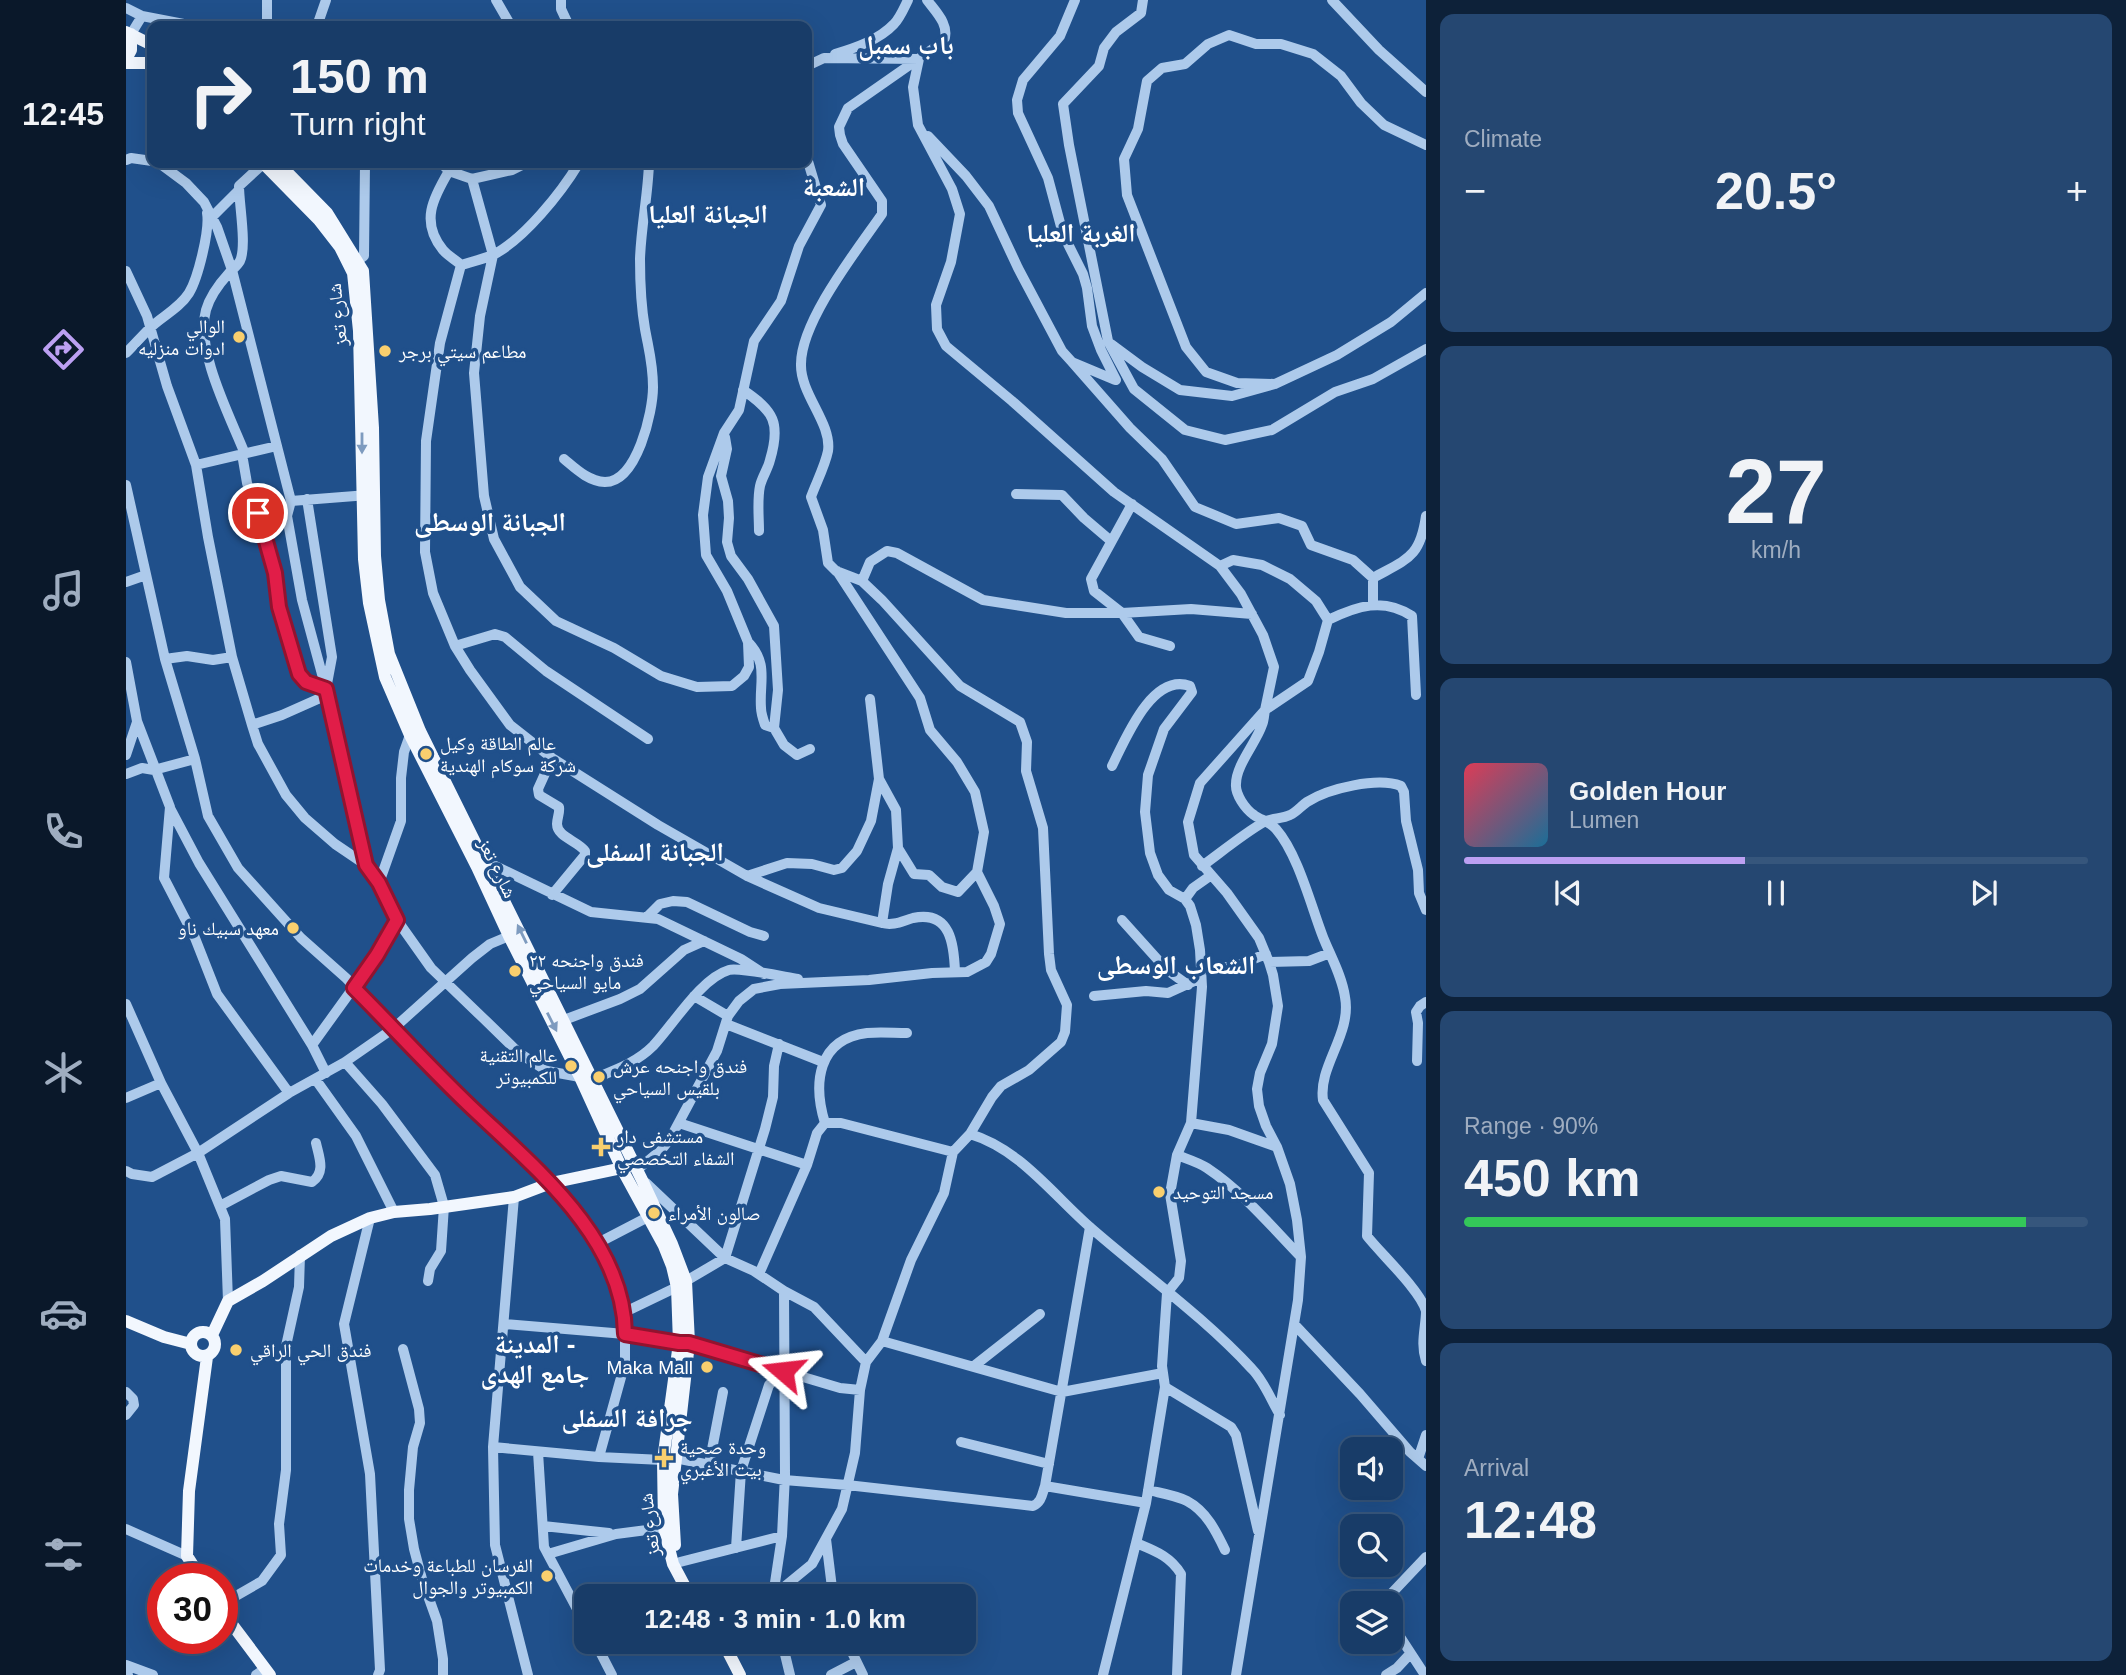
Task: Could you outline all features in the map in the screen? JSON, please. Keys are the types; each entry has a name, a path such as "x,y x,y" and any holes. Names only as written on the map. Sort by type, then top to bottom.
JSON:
{"main road":[{"path":"129,33 147,43"},
{"path":"129,33 131,50 126,61 147,63"},
{"name":"شارع تعز","path":"269,168 319,220 353,264 363,271 367,329 369,495 379,600 389,654 415,733 564,1020 586,1078"},
{"name":"شارع تعز","path":"283,168 327,213 353,264"},
{"name":"شارع تعز","path":"482,864 509,936 672,1244 681,1284 684,1343 669,1459 669,1527 673,1564 684,1584"},
{"path":"212,1335 228,1301 331,1236 370,1218 394,1212 514,1196 551,1183 634,1171"},
{"name":"شارع تعز","path":"634,1171 648,1217 681,1284"},
{"path":"126,1321 164,1338 191,1344"},
{"path":"198,1333 212,1335 216,1347 213,1353 200,1357 193,1352 192,1338 198,1333"},
{"path":"191,1563 187,1556 189,1491 207,1357"},
{"name":"شارع تعز","path":"669,1527 680,1562 692,1584"},
{"path":"238,1635 264,1673"},
{"path":"720,1654 731,1675"},
{"path":"729,1654 740,1675"}],"street":[{"path":"267,0 267,21"},
{"path":"319,21 326,0"},
{"path":"495,0 507,21"},
{"path":"812,64 876,38 895,23 908,0"},
{"path":"898,848 914,874 929,875 942,887 958,892 977,872 984,832 975,792 957,762 930,730 920,698 836,571 828,563 823,530 811,497 828,451 827,439 807,392 800,365 803,349 829,291 882,214 883,208 883,201 844,144 839,127 848,108 944,41 947,33 944,23 927,0"},
{"path":"1075,0 1059,37 1023,80 1017,100 1018,113 1048,178 1063,234 1083,274 1092,326 1116,380"},
{"path":"1134,389 1108,341 1063,104 1098,66 1104,48 1116,32 1141,13 1143,0"},
{"path":"1332,0 1379,50 1426,92"},
{"path":"126,8 142,16 168,21"},
{"path":"129,33 142,16"},
{"path":"1275,384 1237,383 1206,372 1186,347 1127,195 1124,159 1138,129 1147,81 1162,68 1185,64 1208,44 1230,35 1256,44 1282,44 1313,54 1341,76 1361,103 1384,125 1426,145"},
{"path":"824,58 919,59"},
{"path":"919,59 913,87 918,125 952,189 960,214 951,262 936,305 937,329 946,346 1114,492 1220,566 1241,594 1263,635 1274,667 1262,726 1237,776 1235,787 1253,814 1276,829 1288,849 1303,880 1339,975 1346,999 1344,1024 1324,1079 1323,1100 1369,1173 1367,1236 1413,1289 1426,1311 1423,1352 1426,1361"},
{"path":"918,125 966,176 989,206 1062,351 1130,428 1161,458 1195,507 1236,524 1279,518 1302,526 1311,545 1353,559 1373,578 1373,605"},
{"path":"126,160 147,160"},
{"path":"166,168 186,183 204,202 217,227 232,270 291,501 287,516 302,600 327,692 366,865"},
{"path":"259,168 239,186 243,235 240,261 210,299 205,311 206,352 244,454 247,482 275,573 279,607 299,674 306,682 327,692"},
{"path":"353,264 364,256 365,168"},
{"path":"446,168 472,179 500,168"},
{"path":"461,265 493,255 522,233 548,207 575,168"},
{"path":"564,459 587,477 607,482 620,476 638,455 653,391 652,357 642,306 640,257 649,168"},
{"path":"472,179 493,255 480,316 474,373 484,496 494,539 520,586 556,621 614,648 661,676 697,687 733,686 749,667 748,642 727,591 706,555 703,515 708,477 724,433 739,410 754,341 781,301 799,246 821,205 810,168"},
{"path":"449,171 430,211 434,232 443,250 461,265"},
{"path":"212,217 239,190"},
{"path":"126,353 149,329 179,305 191,290 204,250 208,220 204,202"},
{"path":"461,265 439,356 426,441 425,552 433,593 455,646 504,719 552,758 658,825 747,876 819,908 881,923 891,925 916,918 933,918 940,921 946,927 954,946 955,972"},
{"path":"126,271 147,316 149,329 196,465 232,657 258,744 286,795 305,818 335,844 366,865 379,883 397,920 431,968 519,1053 547,1071 586,1078 633,1063 653,1045 694,996 711,980 730,970 815,982"},
{"path":"1108,341 1142,367 1180,390 1231,396 1275,384 1337,355 1391,323 1426,293"},
{"path":"1072,362 1134,389 1185,430 1225,440 1272,430 1335,392 1373,379 1426,349"},
{"path":"743,390 762,403 774,423 776,434 760,487 759,531"},
{"path":"724,433 727,449 721,476 729,518 727,542 731,556 748,579 774,625 778,690 774,728 784,745 797,755 810,749"},
{"path":"196,465 277,446"},
{"path":"126,485 165,659 195,760 208,816 238,868 301,938 346,978 470,1106 551,1183 598,1243 625,1312 625,1363 599,1457"},
{"path":"1016,494 1062,495 1111,541"},
{"path":"291,501 369,495"},
{"path":"307,499 332,656 327,692"},
{"path":"1132,504 1091,579 1092,585 1094,591 1122,614 1139,636 1170,646"},
{"path":"1373,578 1410,558 1423,535 1426,516"},
{"path":"862,581 870,562 887,551 897,553 984,600 1066,613 1122,614 1191,609 1252,614"},
{"path":"1220,566 1233,560 1262,565 1290,579 1316,601 1328,620 1308,681 1265,710 1200,783 1188,822 1194,855 1227,893 1259,938 1268,958 1278,1006 1272,1044 1260,1073 1258,1105 1278,1147 1290,1184 1301,1257 1298,1300 1236,1675"},
{"path":"784,1291 782,1536 773,1596 812,1563 842,1509 855,1453 860,1390 866,1362 882,1341 911,1260 944,1193 953,1152 970,1134 992,1097 1002,1086 1029,1070 1061,1042 1065,1032 1067,1005 1051,970 1043,828 1026,771 1027,742 1020,722 960,686 862,581 836,571"},
{"path":"126,582 146,575"},
{"path":"1328,620 1351,609 1373,605 1399,607 1412,616 1416,695"},
{"path":"455,646 495,634 505,637 546,671 648,739"},
{"path":"748,642 759,653 763,680 761,709 765,725 774,728"},
{"path":"165,659 187,656 213,660 232,657"},
{"path":"126,662 137,721 170,807 199,863 312,1045 326,1073"},
{"path":"1103,1675 1146,1503 1165,1387 1162,1366 1167,1293 1179,1278 1181,1261 1170,1194 1177,1155 1191,1123 1201,974 1196,925 1190,906 1185,899 1169,890 1158,875 1150,853 1145,812 1148,775 1164,729 1192,692 1190,686 1184,684 1163,688 1149,700 1112,766"},
{"path":"252,725 282,715 327,692"},
{"path":"747,876 787,863 812,864 834,870 842,868 857,851 871,821 879,779 870,699"},
{"path":"126,755 137,721"},
{"path":"379,883 401,821 404,752 415,733"},
{"path":"552,758 538,789 539,795 559,807 557,828 585,851 552,895"},
{"path":"126,774 142,768 154,770 195,760"},
{"path":"879,779 896,810 898,848 881,923"},
{"path":"1202,866 1266,821 1292,814 1308,802 1340,789 1391,782 1401,786 1404,792 1406,821 1418,870 1419,893 1426,910"},
{"path":"170,807 164,872 166,883 195,937 217,994 289,1093"},
{"path":"482,864 591,912 658,919 741,959 764,974"},
{"path":"866,1362 814,1307 726,1258 634,1171 661,1150 670,1139 717,1051 727,1020 739,1002 754,989 780,984 967,972 986,962 1000,924 977,872"},
{"path":"1185,899 1193,888 1210,876"},
{"path":"646,918 660,904 687,902 764,936"},
{"path":"312,1045 377,955 397,920"},
{"path":"1122,920 1167,970 1188,985"},
{"path":"126,1171 152,1177 198,1153 289,1093 345,1062 394,1028 490,944 509,936"},
{"path":"564,1020 640,989 684,950 704,941"},
{"path":"1094,996 1146,991 1168,993 1188,985 1201,974 1268,958 1309,961 1330,953"},
{"path":"694,996 727,1020 823,1062"},
{"path":"1417,1061 1416,1012 1426,1002"},
{"path":"126,1004 161,1083 198,1153 225,1219 228,1301"},
{"path":"825,1123 819,1105 819,1076 823,1062 830,1052 841,1042 866,1033 907,1033"},
{"path":"625,1312 726,1258 773,1097 779,1044"},
{"path":"345,1062 382,1104 435,1175 444,1206 441,1251 430,1269 428,1281"},
{"path":"316,1080 356,1136 394,1212"},
{"path":"126,1098 161,1083"},
{"path":"679,1123 807,1165"},
{"path":"759,1274 807,1165 817,1133 825,1123 841,1123 953,1152"},
{"path":"1191,1123 1229,1129 1278,1147"},
{"path":"970,1134 1002,1147 1090,1227 1228,1344 1255,1372 1280,1415"},
{"path":"220,1206 269,1180 288,1177 306,1182 317,1179 322,1169 316,1143"},
{"path":"1177,1155 1205,1167 1231,1187 1251,1204 1301,1257"},
{"path":"514,1196 493,1447 495,1545 528,1675"},
{"path":"598,1243 648,1217"},
{"path":"370,1218 344,1324 370,1475 380,1670 378,1675"},
{"path":"493,1447 599,1457 669,1459 784,1480 1033,1506 1041,1501 1045,1486 1090,1227"},
{"path":"238,1595 262,1581 281,1555 279,1524 286,1469 286,1346 299,1287 300,1255"},
{"path":"974,1366 1040,1314"},
{"path":"505,1324 625,1334 684,1343 840,1388 860,1390"},
{"path":"1294,1324 1422,1463"},
{"path":"882,1341 1062,1392 1163,1373"},
{"path":"403,1349 419,1409 420,1423 413,1447 409,1490 410,1519 419,1569 438,1621 443,1675"},
{"path":"736,1548 741,1471 769,1385 783,1371"},
{"path":"1165,1387 1231,1427 1236,1434 1259,1537"},
{"path":"126,1392 133,1399 134,1405 126,1415"},
{"path":"709,1465 723,1392"},
{"path":"1422,1463 1426,1436"},
{"path":"961,1442 1049,1464"},
{"path":"538,1452 544,1547 574,1603"},
{"path":"1045,1486 1146,1503"},
{"path":"1148,1490 1186,1500 1194,1506 1214,1527 1225,1550"},
{"path":"543,1526 616,1534"},
{"path":"548,1554 616,1534 669,1527"},
{"path":"126,1529 187,1556"},
{"path":"680,1562 782,1536"},
{"path":"826,1538 832,1584"},
{"path":"1136,1543 1166,1556 1181,1574 1177,1675"},
{"path":"1395,1591 1426,1556"},
{"path":"1403,1643 1424,1675"},
{"path":"601,1654 612,1675"},
{"path":"785,1654 790,1675"},
{"path":"852,1654 863,1675"},
{"path":"1386,1675 1410,1654"},
{"path":"831,1675 856,1662"},
{"path":"126,1665 153,1675"}],"place":[{"name":"الوالي ادوات منزليه","path":"239,337"},
{"name":"مطاعم سيتي برجر","path":"385,351"},
{"name":"عالم الطاقة وكيل شركة سوكام الهندية","path":"426,754"},
{"name":"معهد سبيك ناو","path":"293,928"},
{"name":"فندق واجنحه ٢٢ مايو السياحي","path":"515,971"},
{"name":"عالم التقنية للكمبيوتر","path":"571,1066"},
{"name":"فندق واجنحه عرش بلقيس السياحي","path":"599,1077"},
{"name":"مستشفى دار الشفاء التخصصي","path":"601,1147"},
{"name":"مسجد التوحيد","path":"1159,1192"},
{"name":"صالون الأمراء","path":"654,1213"},
{"name":"فندق الحي الراقي","path":"236,1350"},
{"name":"Maka Mall","path":"707,1367"},
{"name":"وحدة صحية بيت الأغبري","path":"664,1458"},
{"name":"الفرسان للطباعة وخدمات الكمبيوتر والجوال","path":"547,1576"}],"district":[{"name":"باب سمبل","path":"906,45"},
{"name":"الشعبة","path":"834,187"},
{"name":"الجبانة العليا","path":"708,214"},
{"name":"الغربة العليا","path":"1081,233"},
{"name":"الجبانة الوسطى","path":"490,522"},
{"name":"الجبانة السفلى","path":"655,852"},
{"name":"الشعاب الوسطى","path":"1176,965"},
{"name":"المدينة - جامع الهدى","path":"535,1359"},
{"name":"جرافة السفلى","path":"627,1418"}],"route":[{"path":"258,513 275,573 279,607 299,674 306,682 326,689 366,865 379,883 397,920 354,988 470,1106 551,1183 584,1224 598,1243 608,1264 625,1312 625,1334 689,1343 783,1371"}]}
